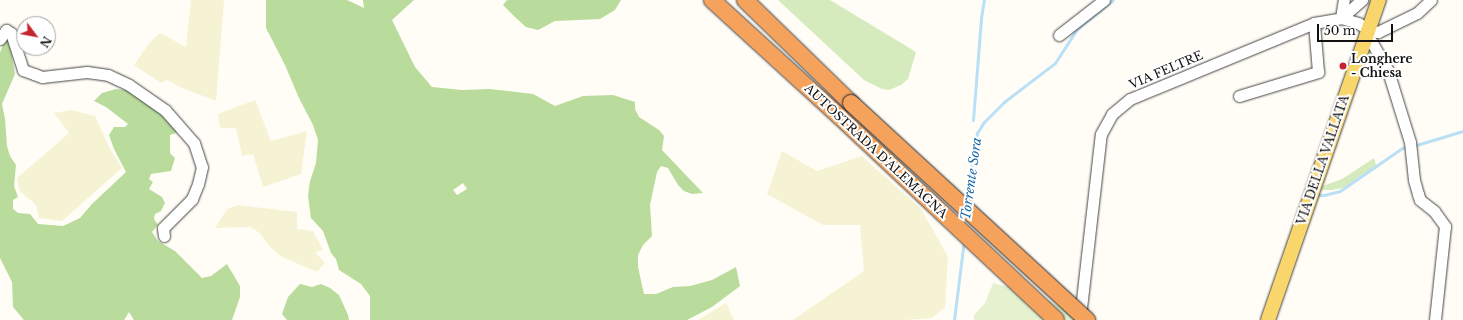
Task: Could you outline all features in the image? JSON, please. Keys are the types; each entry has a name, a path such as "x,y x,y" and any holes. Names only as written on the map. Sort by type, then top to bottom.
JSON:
{"highway":[{"name":"AUTOSTRADA D'ALEMAGNA","path":"712,0 840,116 1056,320"},
{"name":"AUTOSTRADA D'ALEMAGNA","path":"745,0 851,103 1087,320"}],"main road":[{"name":"VIA DELLA VALLATA","path":"1268,320 1379,0"}],"street":[{"path":"1059,35 1104,0"},
{"path":"1341,18 1344,0"},
{"path":"1341,18 1362,0"},
{"path":"1431,0 1417,12 1387,28 1367,35 1388,71 1410,142 1414,180 1420,200 1434,211 1445,226 1435,320"},
{"name":"VIA FELTRE","path":"1080,320 1101,134 1112,114 1130,99 1314,22 1341,18 1358,23 1367,35"},
{"path":"1239,96 1318,72 1314,22"},
{"path":"0,39 6,30 11,33 23,70 42,77 87,72 108,75 129,84 166,110 194,143 202,167 198,184 192,199 163,228 164,236"}],"shaded area":[{"path":"191,0 224,0 216,101 182,88 167,80 161,83 134,65 150,42 160,33 186,47"},
{"path":"255,100 271,141 307,131 301,174 263,187 253,154 242,156 236,128 220,128 218,114"},
{"path":"71,110 95,116 109,147 122,168 62,221 39,218 36,205 19,190 17,178 69,133 54,113"},
{"path":"782,151 817,171 862,156 921,209 948,257 945,307 932,318 905,320 793,320 864,271 860,225 823,225 767,194"},
{"path":"238,205 297,212 297,229 313,231 323,250 315,252 325,263 317,272 282,257 269,246 260,233 250,227 215,228 227,209"},
{"path":"726,303 734,320 698,320"}],"green space":[{"path":"266,0 347,0 364,8 363,0 414,0 392,20 415,67 432,87 462,90 490,89 533,94 555,106 583,96 613,95 635,102 635,109 639,117 659,130 664,136 662,150 703,193 692,194 684,191 678,185 668,168 661,166 657,172 650,205 652,236 643,245 638,255 638,267 644,294 656,294 673,287 690,286 712,280 736,267 740,286 712,307 687,320 370,320 370,296 361,284 339,270 336,259 331,253 323,231 311,218 308,196 310,181 316,163 318,140 313,125 266,28","holes":["463,183 467,189 457,195 453,190"]},
{"path":"507,0 621,0 615,10 600,19 555,21 538,30 526,27 516,18 503,5"},
{"path":"778,0 830,0 916,52 908,79 901,85 889,90 882,89 864,80"},
{"path":"5,38 10,45 15,74 2,104 5,119 7,146 10,156 16,165 14,186 18,197 13,200 13,209 18,213 30,214 38,224 63,226 80,218 92,204 126,172 114,149 109,135 114,127 125,127 128,124 106,107 94,101 102,93 116,89 136,91 181,131 170,135 170,153 175,158 171,171 151,174 149,179 153,182 149,189 162,197 165,203 161,211 155,214 154,219 158,225 152,232 158,241 175,251 202,278 211,276 227,264 240,286 240,297 232,320 134,320 129,312 124,320 24,320 13,307 12,282 0,258 0,53"},
{"path":"1374,158 1377,168 1343,188 1322,190 1323,186 1342,179"},
{"path":"993,283 1037,295 1078,315 1077,320 974,320 974,315 985,303"},
{"path":"300,284 312,287 321,284 330,288 339,295 349,320 287,320 282,314 288,297"}],"waterway":[{"path":"973,120 981,18 984,0"},
{"name":"Torrente Sora","path":"968,203 973,152 977,133 984,122 1004,102 1055,63 1077,29 1113,0"},
{"path":"1413,146 1463,131"},
{"path":"1317,195 1340,191 1402,148 1408,147"},
{"name":"Torrente Sora","path":"954,320 964,240"}],"place":[{"name":"Longhere - Chiesa","path":"1343,66"}]}
